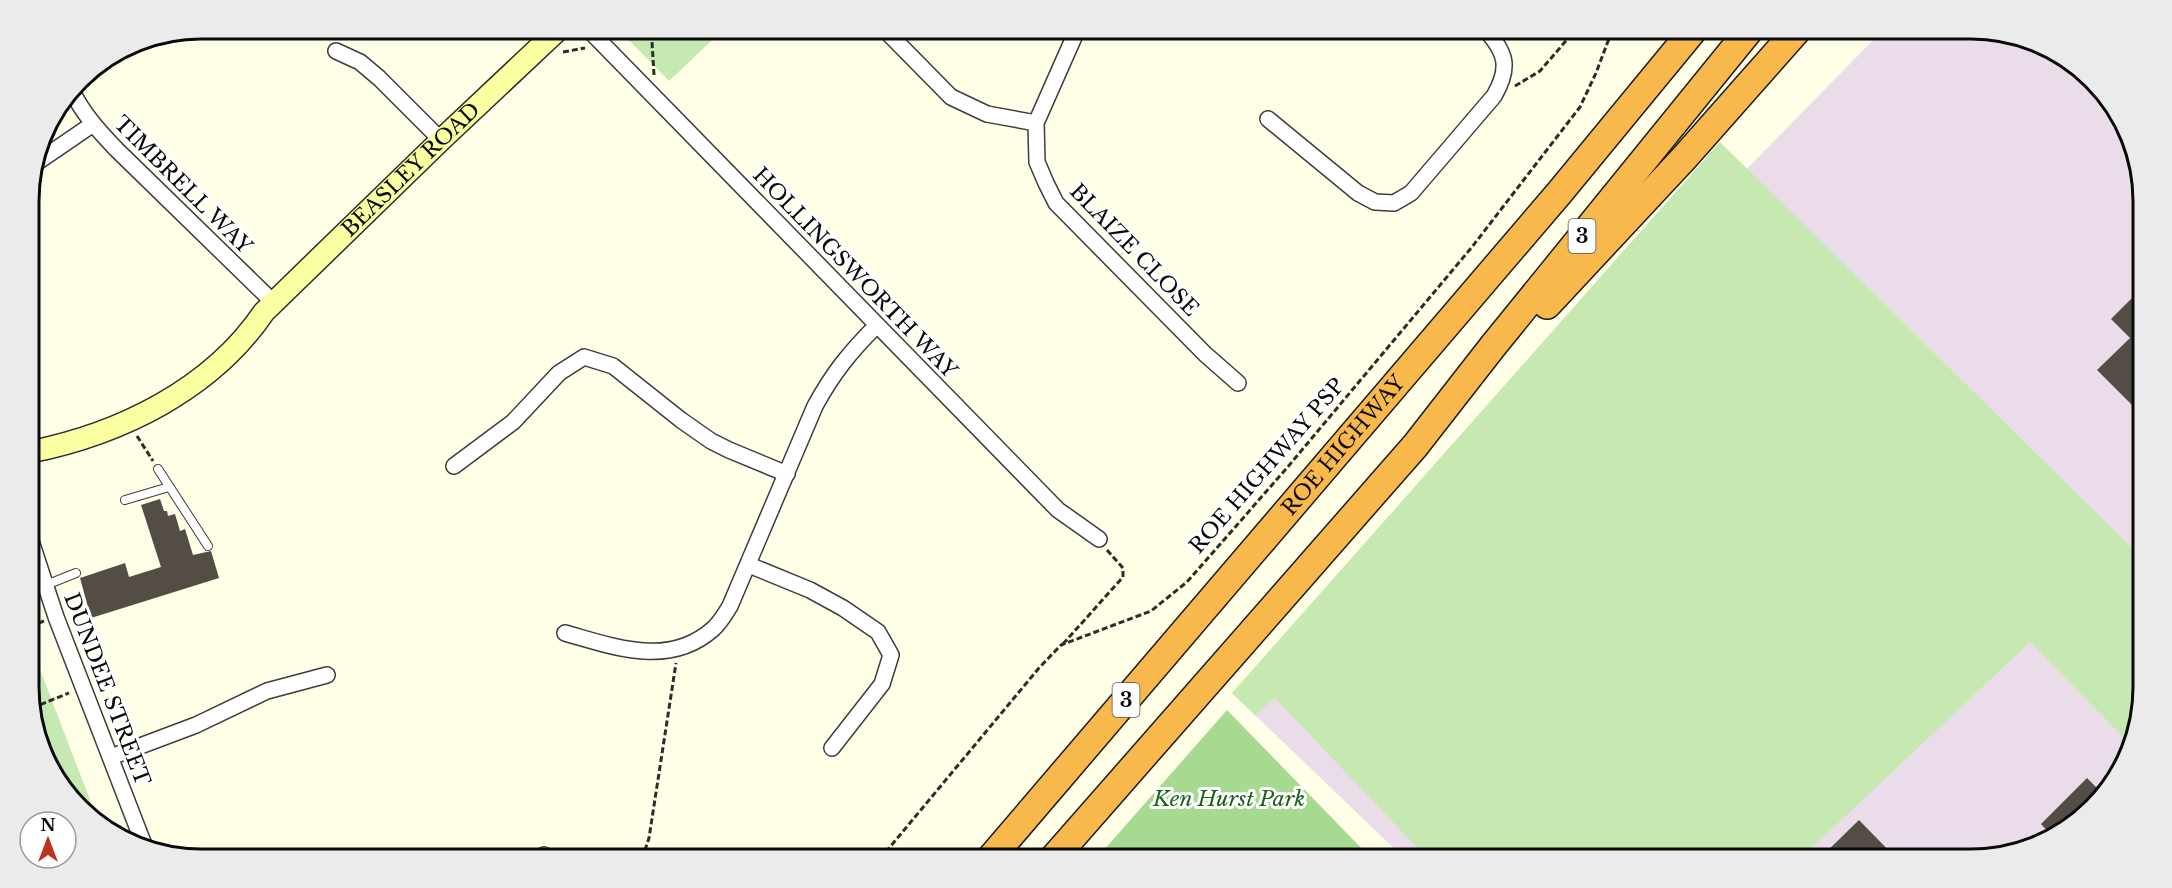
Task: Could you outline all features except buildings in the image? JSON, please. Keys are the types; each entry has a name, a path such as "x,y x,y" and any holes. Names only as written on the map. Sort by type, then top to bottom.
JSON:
{"highway":[{"path":"1560,192 1666,39"},
{"name":"ROE HIGHWAY","path":"999,849 1560,192 1686,39"},
{"name":"3","path":"1062,849 1415,446 1493,346 1742,39"},
{"path":"1415,446 1685,157 1789,39"}],"main road":[{"name":"BEASLEY ROAD","path":"39,450 72,443 112,429 177,395 236,347 269,307 548,39"},
{"name":"BEASLEY ROAD","path":"39,437 62,433 118,413 169,386 210,354 243,324 269,307"}],"street":[{"name":"HOLLINGSWORTH WAY","path":"597,39 1058,510 1099,539"},
{"path":"894,39 951,97 987,114 1036,123"},
{"name":"BLAIZE CLOSE","path":"1073,39 1036,123 1038,162 1046,183 1056,202 1205,354 1238,383"},
{"path":"1268,119 1358,193 1375,202 1394,202 1410,194 1494,96 1501,84 1505,69 1503,54 1495,39"},
{"path":"336,51 360,62 379,78 441,140"},
{"name":"TIMBRELL WAY","path":"75,98 93,124 116,149 269,307"},
{"path":"46,156 93,124"},
{"path":"565,633 632,651 651,652 673,649 696,641 715,628 730,606 749,565 815,406 831,377 877,326"},
{"path":"454,466 513,422 559,373 584,357 613,366 711,441 787,474"},
{"name":"DUNDEE STREET","path":"39,564 141,837"},
{"path":"749,565 810,590 843,608 878,632 891,656 882,684 832,748"},
{"path":"111,757 196,725 267,691 327,675"}],"lane":[{"path":"158,469 208,546"},
{"path":"125,500 169,487"},
{"path":"46,585 76,573"}],"path":[{"path":"646,90 654,76 654,39"},
{"path":"1501,84 1511,88 1540,71 1568,39"},
{"name":"ROE HIGHWAY PSP","path":"888,849 1039,668 1061,645 1150,611 1187,582 1286,469 1487,228 1580,107 1596,74 1609,39"},
{"path":"135,432 158,469"},
{"path":"1061,645 1123,577 1123,568 1099,539"},
{"path":"645,849 676,667 673,649"},
{"path":"40,705 83,687"}],"shaded area":[{"path":"1874,39 1971,39 1992,40 2013,45 2043,56 2061,66 2078,79 2100,102 2121,139 2132,180 2133,698 2130,719 2116,759 2100,786 2070,816 2043,832 2023,840 1982,849 1395,849 1232,693"}],"green space":[{"path":"628,39 713,39 669,81"},
{"path":"1720,142 2133,549 2133,698 2124,738 2030,642 1811,849 1418,849 1275,698 1255,715 1232,693"},
{"path":"39,667 93,808 66,777 48,739 40,708"},
{"name":"Ken Hurst Park","path":"1227,710 1362,849 1105,849"}]}
